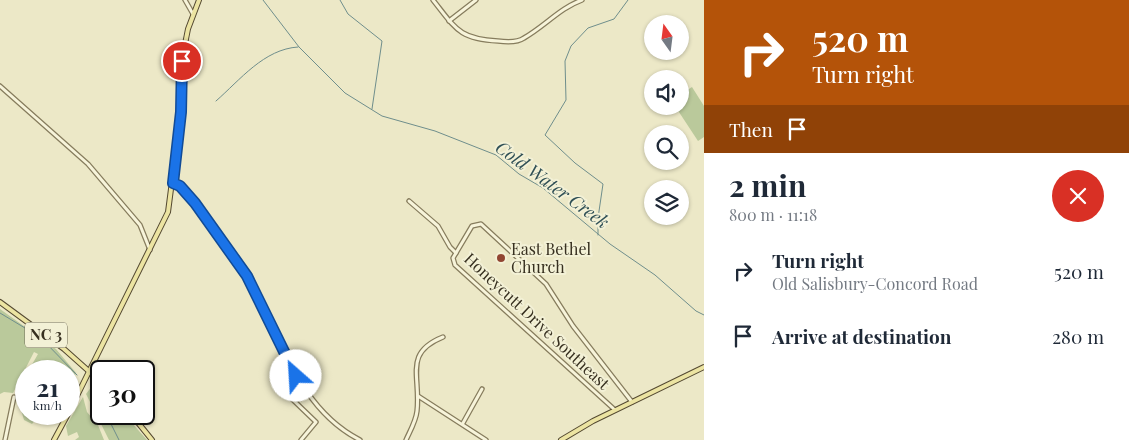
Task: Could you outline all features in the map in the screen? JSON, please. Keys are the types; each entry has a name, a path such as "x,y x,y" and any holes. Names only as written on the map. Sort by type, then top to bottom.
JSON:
{"main road":[{"path":"80,389 168,212 181,112 183,54 193,14 200,0"},
{"name":"NC 3","path":"0,302 64,349 89,371"},
{"path":"561,440 616,410 704,367"},
{"path":"54,440 62,425"},
{"path":"140,425 152,440"}],"street":[{"path":"185,0 193,14"},
{"path":"433,0 449,21 463,34 474,40 514,42 524,38 563,9 582,0"},
{"path":"449,21 476,0"},
{"path":"0,86 88,164 140,225 150,250"},
{"path":"173,183 180,186 195,203 247,276 301,385 325,414 338,426 360,440"},
{"path":"409,201 438,226 450,247 456,253"},
{"name":"Honeycutt Drive Southeast","path":"616,410 456,266 453,260 472,226 478,223 485,228 546,284 573,326 632,402"},
{"path":"406,440 416,417 419,354 426,345 443,337"},
{"path":"301,385 291,398 316,422 301,440"},
{"path":"462,424 482,388"},
{"path":"418,396 486,440"},
{"path":"5,440 14,397"}],"green space":[{"path":"692,87 704,106 704,137 698,141 681,115 689,115 689,89"},
{"path":"0,309 56,349 65,360 34,360 38,354 34,352 30,360 15,360 15,389 13,393 4,392 0,394"},
{"path":"90,389 90,402 86,394"},
{"path":"83,397 87,412 90,416 90,425 98,425 104,440 75,440 79,437 77,432 68,436 67,425 80,425 80,402"},
{"path":"102,425 134,425 147,440 109,440"}],"waterway":[{"name":"Cold Water Creek","path":"263,0 299,47 345,93 382,116 435,131 496,155 519,174 543,188 610,244 655,275 696,311 704,315"},
{"path":"340,0 348,14 382,41 372,109"},
{"path":"598,235 598,218 603,184 575,163 545,135 566,100 565,61 571,46 588,28 614,19 628,0"},
{"path":"216,101 263,59 274,53 298,47"},
{"path":"0,313 40,337 62,360"},
{"path":"112,425 119,440"}],"place":[{"name":"East Bethel Church","path":"501,258"}],"route":[{"path":"182,61 181,112 173,183 180,186 195,203 247,276 296,376"}]}
